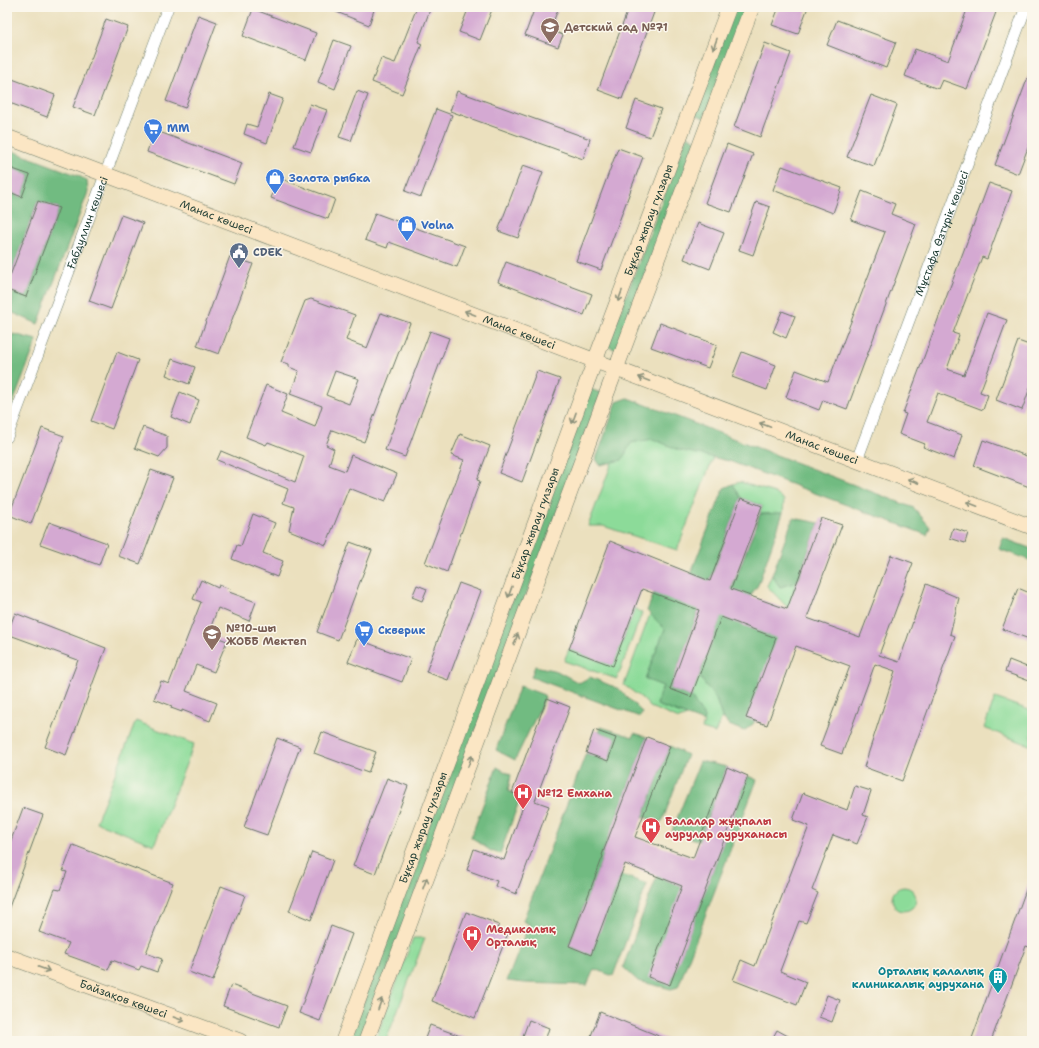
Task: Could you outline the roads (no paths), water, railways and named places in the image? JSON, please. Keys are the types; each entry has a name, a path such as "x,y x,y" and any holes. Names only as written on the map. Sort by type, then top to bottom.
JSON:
{"street":[{"name":"Ғабдуллин көшесі","path":"7,438 168,7"},
{"name":"Бұқар жырау гүлзары","path":"343,1041 456,740 595,360 729,7"},
{"name":"Бұқар жырау гүлзары","path":"366,1041 752,7"},
{"name":"Мұстафа Өзтүрік көшесі","path":"858,460 1026,7"},
{"name":"Манас көшесі","path":"7,137 1032,526"},
{"name":"Байзақов көшесі","path":"7,956 240,1041"}],"place":[{"name":"Детский сад №71","path":"550,44"},
{"name":"MM","path":"153,145"},
{"name":"Золота рыбка","path":"275,195"},
{"name":"Volna","path":"407,242"},
{"name":"CDEK","path":"239,269"},
{"name":"Скверик","path":"364,647"},
{"name":"№10-шы ЖОББ Мектеп","path":"212,651"},
{"name":"№12 Емхана","path":"523,810"},
{"name":"Балалар жұқпалы аурулар ауруханасы","path":"651,844"},
{"name":"Медикалық Орталық","path":"472,952"},
{"name":"Орталық қалалық клиникалық аурухана","path":"998,994"}]}
